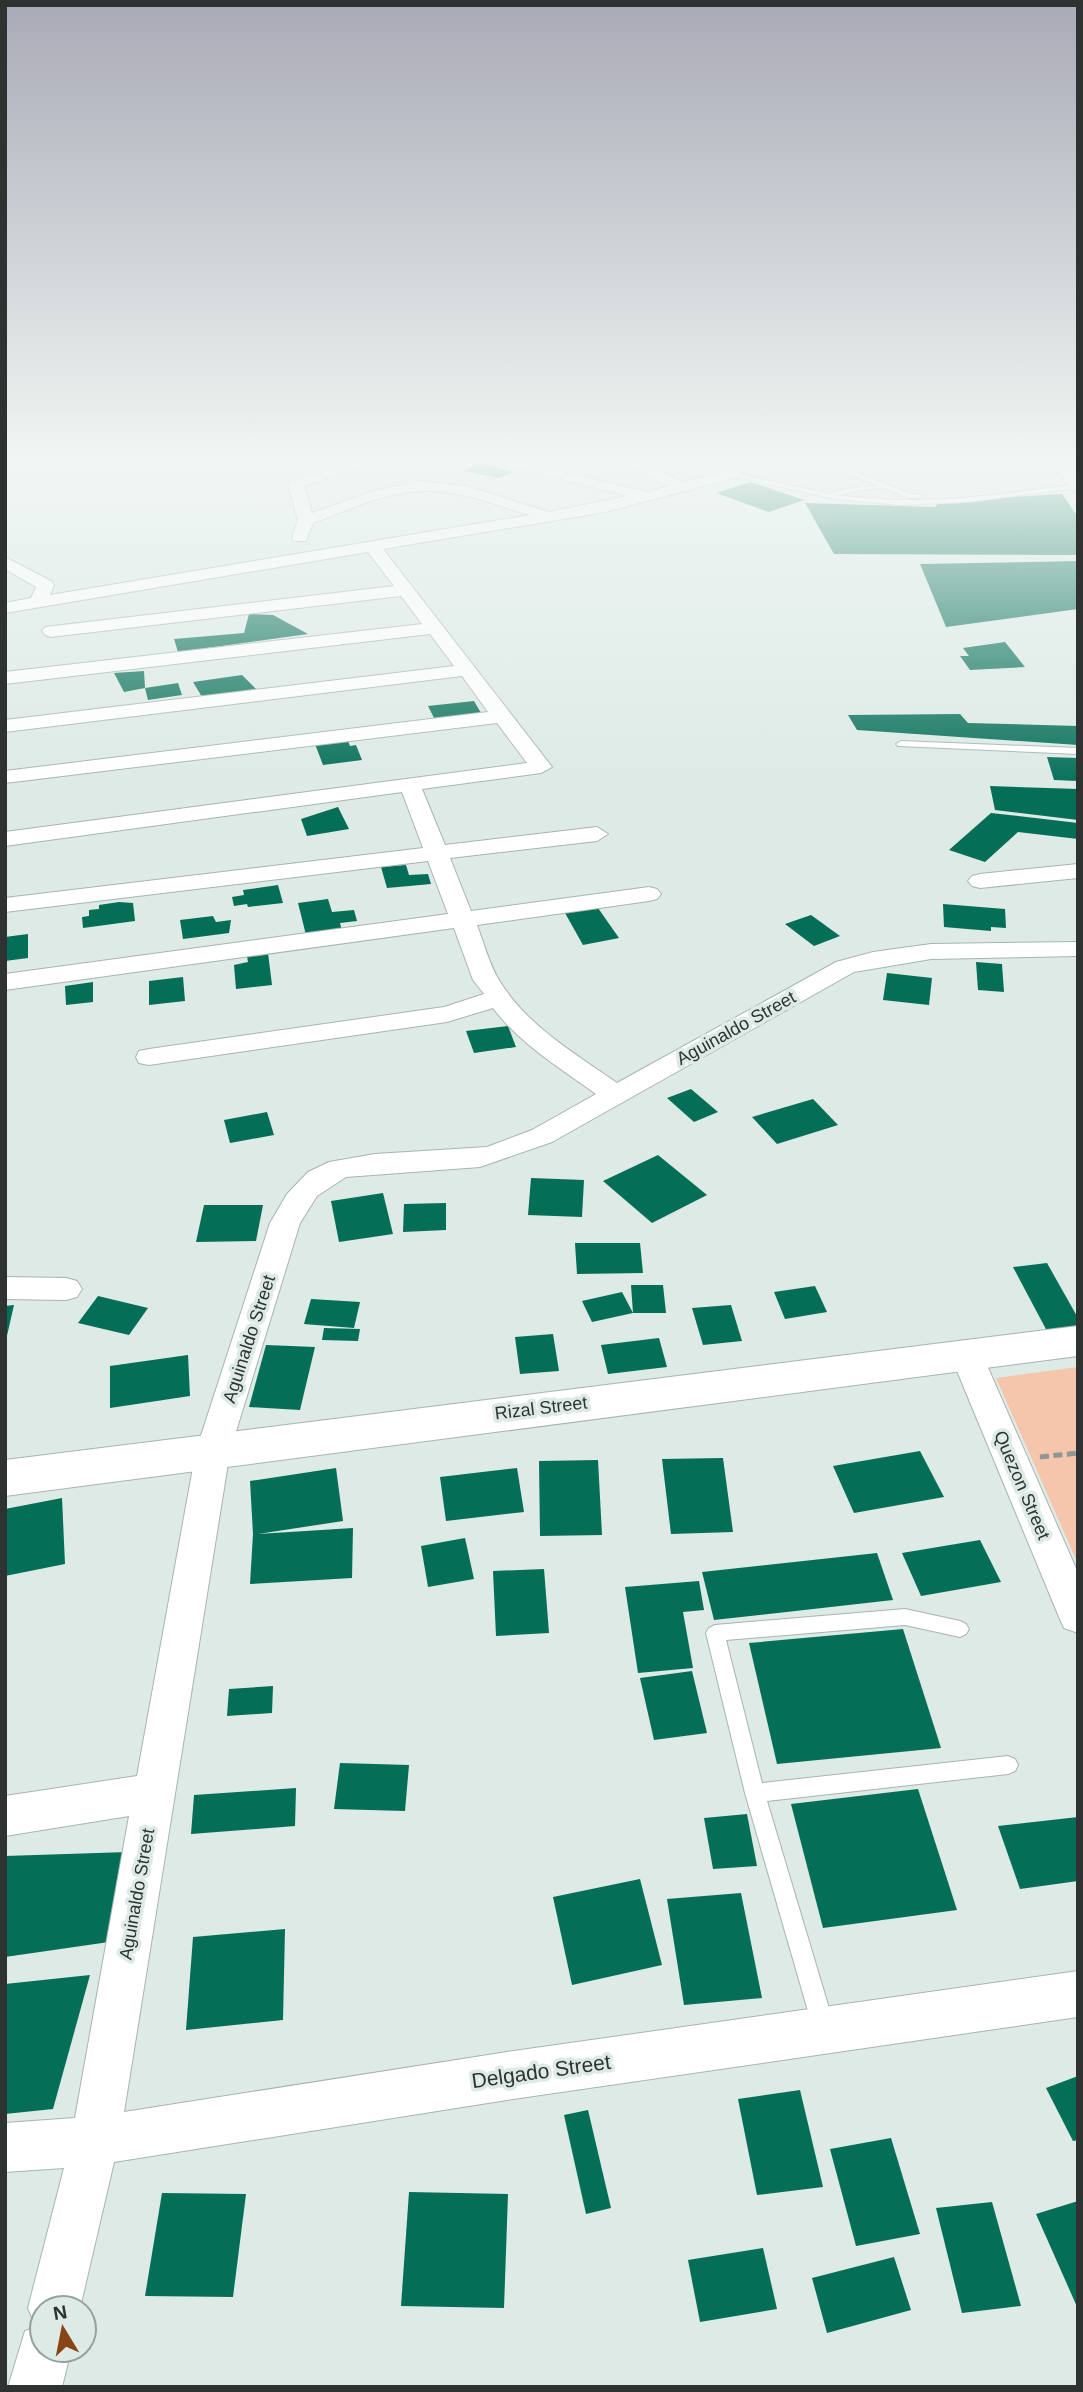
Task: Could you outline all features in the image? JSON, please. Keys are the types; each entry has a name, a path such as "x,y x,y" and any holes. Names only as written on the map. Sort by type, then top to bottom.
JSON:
{"street":[{"path":"11,566 45,585 37,603"},
{"path":"5,608 265,566"},
{"path":"5,839 541,767 387,566"},
{"path":"102,593 51,631 405,590"},
{"path":"5,678 435,628"},
{"path":"5,726 467,670"},
{"path":"5,777 502,716"},
{"path":"410,785 434,854 486,980 514,1018 549,1048 616,1095"},
{"path":"5,905 597,834"},
{"path":"980,881 1078,871"},
{"path":"5,982 649,894"},
{"name":"Aguinaldo Street","path":"57,2294 95,2141 213,1451 285,1223 302,1192 327,1173 355,1167 471,1159 506,1152 542,1136 845,967 906,953 1078,949"},
{"path":"149,1057 447,1014 499,998"},
{"path":"5,1288 66,1289"},
{"name":"Rizal Street","path":"5,1478 1078,1340"},
{"name":"Quezon Street","path":"966,1354 1078,1617"},
{"path":"5,1816 155,1793"},
{"name":"Delgado Street","path":"5,2148 95,2141 493,2078 1078,1994"},
{"path":"35,2387 41,2364"}],"lane":[{"path":"901,744 1078,751"},
{"path":"824,2030 755,1793 715,1633 905,1617 960,1629"},
{"path":"755,1793 1007,1765"}],"shaded area":[{"path":"1078,1367 1078,1564 996,1378"}],"building":[{"path":"921,566 1078,566 1078,609 946,627"},
{"path":"249,614 273,615 308,634 178,652 174,639 244,633"},
{"path":"1005,642 1025,667 970,670 960,656 969,656 963,648"},
{"path":"144,671 145,688 124,692 114,673"},
{"path":"242,675 256,689 202,697 193,682"},
{"path":"178,683 182,695 148,700 145,688"},
{"path":"474,701 481,713 434,718 428,706"},
{"path":"960,714 968,723 1078,726 1078,745 857,730 848,715"},
{"path":"348,741 350,746 356,745 362,760 323,765 315,744"},
{"path":"1047,757 1078,758 1078,781 1054,780"},
{"path":"990,786 1078,789 1078,820 995,810"},
{"path":"338,807 349,829 307,836 301,819"},
{"path":"991,813 1078,823 1078,839 1018,832 985,862 949,850"},
{"path":"406,865 409,875 428,874 431,884 387,888 381,867"},
{"path":"278,885 283,903 234,906 232,897 244,895 243,890"},
{"path":"328,899 332,912 354,910 357,921 340,923 342,931 306,935 298,903"},
{"path":"133,903 135,921 83,928 82,917 89,916 89,910 99,909 99,905"},
{"path":"943,904 1005,909 1006,928 991,927 991,931 944,927"},
{"path":"598,908 619,938 583,945 565,913"},
{"path":"811,915 840,936 814,946 785,924"},
{"path":"213,916 216,922 231,920 229,933 183,939 180,920"},
{"path":"28,934 28,958 5,961 5,937"},
{"path":"268,953 272,985 236,989 234,965 248,962 247,956"},
{"path":"976,962 1002,964 1004,992 978,990"},
{"path":"887,973 932,978 929,1005 883,1000"},
{"path":"183,977 185,1001 149,1005 149,981"},
{"path":"93,982 93,1002 66,1005 65,986"},
{"path":"508,1026 516,1047 474,1053 466,1031"},
{"path":"691,1089 718,1112 694,1122 667,1098"},
{"path":"813,1099 838,1125 777,1144 752,1117"},
{"path":"267,1112 274,1135 230,1143 224,1120"},
{"path":"658,1155 707,1195 652,1223 603,1181"},
{"path":"531,1178 584,1180 582,1217 528,1215"},
{"path":"383,1193 393,1234 339,1242 331,1201"},
{"path":"446,1203 446,1230 403,1232 404,1204"},
{"path":"204,1205 263,1205 256,1241 196,1242"},
{"path":"575,1243 640,1243 643,1273 577,1274"},
{"path":"1047,1263 1078,1318 1078,1330 1048,1333 1013,1267"},
{"path":"631,1285 663,1285 666,1313 633,1313"},
{"path":"815,1286 827,1312 785,1319 774,1292"},
{"path":"622,1292 633,1313 592,1322 582,1301"},
{"path":"98,1296 148,1308 129,1335 78,1323"},
{"path":"311,1299 360,1302 354,1328 304,1324"},
{"path":"14,1305 6,1340 5,1340 5,1306"},
{"path":"731,1305 742,1341 703,1345 692,1308"},
{"path":"324,1328 360,1329 358,1341 322,1340"},
{"path":"553,1334 559,1371 520,1374 515,1337"},
{"path":"659,1338 667,1367 608,1374 601,1345"},
{"path":"266,1345 315,1347 300,1410 249,1407"},
{"path":"188,1355 190,1396 110,1408 110,1366"},
{"path":"920,1451 944,1497 854,1513 833,1466"},
{"path":"723,1458 733,1532 671,1534 662,1459"},
{"path":"598,1460 602,1535 540,1536 539,1461"},
{"path":"336,1468 343,1521 258,1534 353,1528 352,1578 250,1584 253,1534 250,1481"},
{"path":"517,1468 524,1512 446,1521 440,1477"},
{"path":"62,1498 65,1564 5,1576 5,1509"},
{"path":"465,1538 474,1579 428,1587 421,1546"},
{"path":"980,1540 1001,1582 921,1596 902,1553"},
{"path":"877,1553 893,1600 714,1620 702,1572"},
{"path":"544,1569 549,1633 496,1636 493,1571"},
{"path":"699,1581 704,1610 683,1612 693,1668 638,1673 625,1587"},
{"path":"903,1629 941,1748 777,1764 749,1643"},
{"path":"692,1671 707,1733 654,1740 640,1678"},
{"path":"273,1686 272,1713 227,1716 229,1689"},
{"path":"340,1763 409,1765 405,1811 334,1809"},
{"path":"296,1788 295,1826 191,1834 194,1795"},
{"path":"918,1789 957,1910 823,1928 791,1804"},
{"path":"747,1814 757,1866 713,1869 704,1818"},
{"path":"1078,1817 1078,1881 1020,1889 998,1826"},
{"path":"128,1852 109,1942 5,1957 5,1856"},
{"path":"640,1879 662,1965 572,1985 553,1897"},
{"path":"741,1893 762,1998 684,2005 667,1899"},
{"path":"285,1929 283,2020 186,2030 193,1937"},
{"path":"90,1975 53,2109 5,2114 5,1984"},
{"path":"1078,2076 1078,2140 1073,2141 1046,2088"},
{"path":"800,2090 823,2187 757,2195 738,2099"},
{"path":"588,2110 611,2208 586,2214 564,2115"},
{"path":"891,2138 920,2234 856,2246 830,2149"},
{"path":"409,2192 508,2194 504,2308 401,2306"},
{"path":"162,2193 246,2194 233,2297 145,2296"},
{"path":"1078,2201 1078,2309 1036,2214"},
{"path":"992,2202 1021,2306 962,2313 936,2208"},
{"path":"763,2248 777,2309 700,2322 688,2260"},
{"path":"894,2257 911,2310 827,2333 812,2278"}]}
